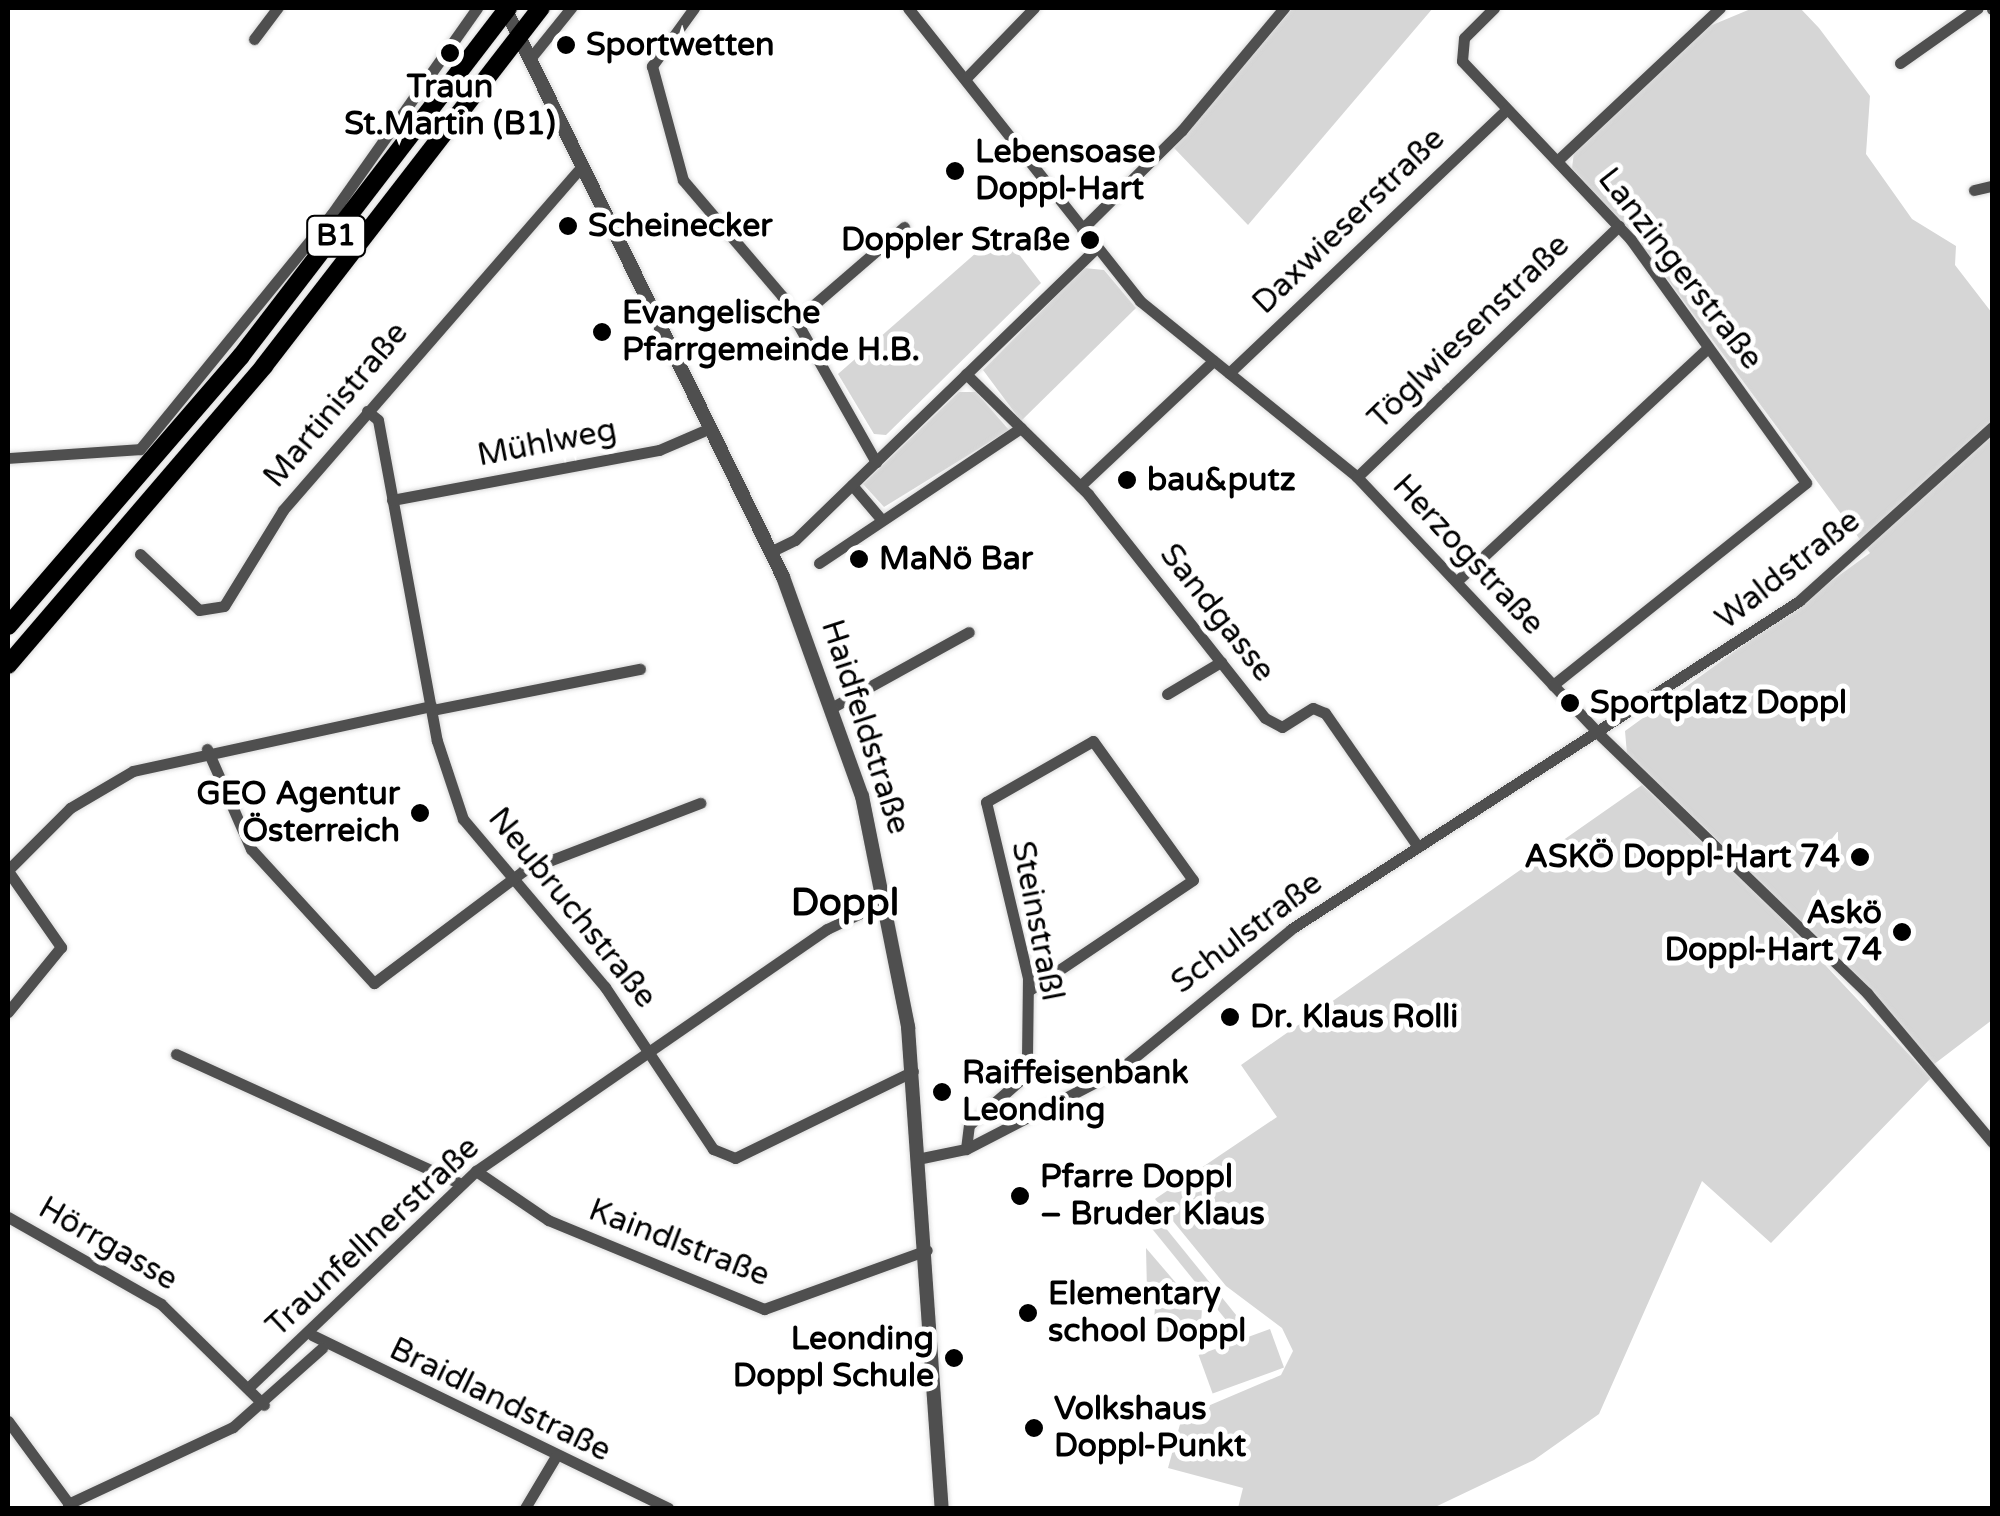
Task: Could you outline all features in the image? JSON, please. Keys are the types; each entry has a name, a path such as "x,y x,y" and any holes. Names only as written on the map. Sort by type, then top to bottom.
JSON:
{"main road":[{"name":"B1","path":"8,626 510,18 541,8"},
{"name":"B1","path":"8,665 176,472 510,18"}],"street":[{"path":"254,38 277,8"},
{"path":"8,458 149,452 390,132 477,8"},
{"path":"529,60 571,8"},
{"path":"694,8 652,66 684,180 795,321 876,462"},
{"name":"Herzogstraße","path":"908,8 968,76 1096,248 1154,315 1356,477 1601,736 1867,993 1992,1142"},
{"path":"968,76 1034,8"},
{"path":"1082,230 1182,130 1284,8"},
{"name":"Lanzingerstraße","path":"1494,8 1459,54 1619,226 1806,483 1553,685"},
{"path":"1558,160 1720,8"},
{"path":"1900,63 1978,8"},
{"name":"Haidfeldstraße","path":"510,18 578,170 770,552 833,707 888,900 913,1071 922,1158 942,1508"},
{"name":"Daxwieserstraße","path":"1229,373 1507,108"},
{"path":"390,132 423,121"},
{"name":"Martinistraße","path":"140,554 199,610 217,611 283,510 578,170"},
{"path":"1974,190 1992,186"},
{"name":"Töglwiesenstraße","path":"1356,477 1619,226"},
{"path":"795,321 904,228"},
{"path":"770,552 852,486 1096,248"},
{"path":"1457,581 1707,349"},
{"path":"1080,486 1213,360"},
{"name":"Sandgasse","path":"966,374 1080,486 1274,726 1313,708 1325,713 1418,847"},
{"name":"Neubruchstraße","path":"367,410 378,420 431,708 463,819 650,1050 713,1149 730,1158 913,1071"},
{"name":"Waldstraße","path":"1601,736 1799,601 1992,427"},
{"name":"Mühlweg","path":"392,500 659,450 708,428"},
{"path":"819,563 1021,428"},
{"path":"852,486 882,519"},
{"path":"833,707 969,632"},
{"path":"1167,694 1221,662"},
{"path":"8,1010 51,967 59,938 9,876 102,786 208,750 640,669"},
{"name":"Schulstraße","path":"922,1158 966,1149 1119,1070 1261,951 1418,847 1601,736"},
{"name":"Steinstraßl","path":"966,1149 969,1125 1023,1076 1029,990 986,802 1093,741 1193,880 1029,990"},
{"path":"208,750 251,850 374,983 512,879 700,803"},
{"name":"Traunfellnerstraße","path":"248,1388 312,1336 460,1184 826,930 888,900"},
{"path":"176,1054 460,1184"},
{"name":"Kaindlstraße","path":"476,1172 548,1220 764,1309 928,1250"},
{"name":"Hörrgasse","path":"8,1217 161,1304 264,1405"},
{"name":"Braidlandstraße","path":"312,1336 322,1348 668,1508"},
{"name":"Traunfellnerstraße","path":"70,1506 264,1405 322,1348"},
{"path":"8,1421 70,1506"},
{"path":"525,1508 556,1456"}],"shaded area":[{"path":"1293,8 1433,8 1248,225 1174,148"},
{"path":"1753,8 1800,8 1819,28 1870,96 1866,154 1912,219 1956,246 1955,265 1992,313 1992,1020 1933,1065 1745,867 1739,873 1931,1078 1771,1243 1702,1181 1599,1414 1534,1460 1433,1508 1238,1508 1243,1488 1168,1468 1182,1417 1281,1375 1293,1351 1282,1328 1226,1286 1155,1199 1277,1117 1241,1065 1642,785 1738,873 1745,866 1627,754 1625,731 1870,553 1654,261 1572,168 1574,152 1705,28"},
{"path":"1001,231 1041,283 886,435 874,434 838,374"},
{"path":"1084,268 1104,270 1136,308 1021,421 983,370"},
{"path":"959,392 976,392 1009,430 884,507 863,484"},
{"path":"1143,1200 1246,1327 1237,1334 1134,1207"},
{"path":"1146,1248 1176,1283 1147,1291"},
{"path":"1155,1307 1202,1310 1200,1338 1153,1335"},
{"path":"1270,1329 1284,1368 1213,1394 1199,1355"}],"place":[{"name":"Sportwetten","path":"566,45"},
{"name":"Traun St.Martin (B1)","path":"450,53"},
{"name":"Lebensoase Doppl-Hart","path":"955,171"},
{"name":"Scheinecker","path":"568,226"},
{"name":"Doppler Straße","path":"1090,240"},
{"name":"Evangelische Pfarrgemeinde H.B.","path":"602,332"},
{"name":"bau&putz","path":"1127,480"},
{"name":"MaNö Bar","path":"859,559"},
{"name":"Sportplatz Doppl","path":"1570,703"},
{"name":"GEO Agentur Österreich","path":"420,813"},
{"name":"ASKÖ Doppl-Hart 74","path":"1860,857"},
{"name":"Askö Doppl-Hart 74","path":"1902,932"},
{"name":"Dr. Klaus Rolli","path":"1230,1017"},
{"name":"Raiffeisenbank Leonding","path":"942,1092"},
{"name":"Pfarre Doppl – Bruder Klaus","path":"1020,1196"},
{"name":"Elementary school Doppl","path":"1028,1313"},
{"name":"Leonding Doppl Schule","path":"954,1358"},
{"name":"Volkshaus Doppl-Punkt","path":"1034,1428"}],"district":[{"name":"Doppl","path":"845,904"}]}
